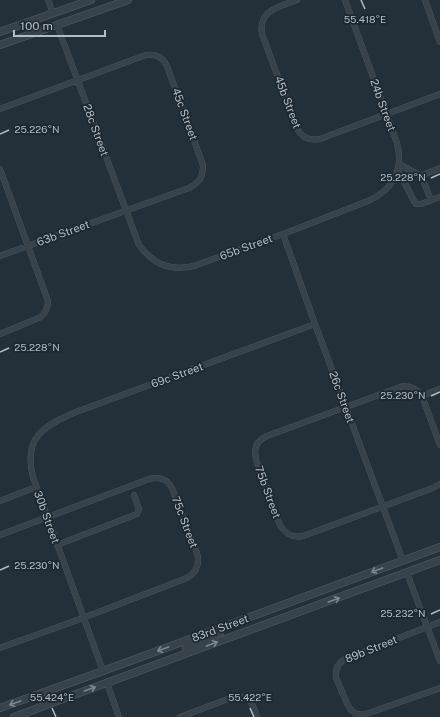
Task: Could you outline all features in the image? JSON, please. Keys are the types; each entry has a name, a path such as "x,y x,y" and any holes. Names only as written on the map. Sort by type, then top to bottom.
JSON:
{"street":[{"path":"48,0 53,14"},
{"path":"0,32 91,0"},
{"path":"0,45 128,0"},
{"name":"45b Street","path":"297,0 271,10 264,18 261,29 299,132 306,138 316,140 440,94"},
{"name":"24b Street","path":"345,0 399,150 398,167"},
{"path":"425,0 440,42"},
{"name":"28c Street","path":"57,25 135,235"},
{"name":"45c Street","path":"77,80 146,55 154,55 165,62 180,101 203,165 203,172 200,179 189,188 126,210"},
{"path":"0,109 77,80"},
{"path":"398,167 423,177"},
{"path":"398,167 415,203 419,204 440,197"},
{"name":"65b Street","path":"135,235 145,254 163,265 173,268 194,266 376,198 386,189 394,178 398,167"},
{"path":"423,177 425,174 440,168"},
{"path":"0,169 48,301 46,313 41,317 0,334"},
{"path":"423,177 431,200"},
{"name":"63b Street","path":"0,256 126,210"},
{"name":"26c Street","path":"283,234 403,561"},
{"name":"69c Street","path":"42,430 76,412 315,324"},
{"path":"346,407 403,386 414,388 422,396 440,445"},
{"path":"422,396 440,389"},
{"name":"75b Street","path":"346,407 267,436 257,443 255,449 256,460 280,525 287,534 298,537 383,507"},
{"name":"30b Street","path":"42,430 37,437 30,454 31,471 103,671"},
{"name":"75c Street","path":"47,517 158,477 167,481 172,488 197,553 197,568 187,578 83,618"},
{"path":"383,507 440,484"},
{"path":"0,501 36,487"},
{"path":"57,545 137,514 139,509 134,495"},
{"path":"0,535 47,517"},
{"name":"83rd Street","path":"0,708 440,547"},
{"name":"83rd Street","path":"14,717 440,560"},
{"path":"407,573 440,661"},
{"path":"3,647 83,618"},
{"name":"89b Street","path":"440,622 343,660 336,670 336,678 348,707 356,713 363,714 440,688"},
{"path":"190,652 186,648 188,646 225,631 232,623"},
{"path":"106,683 119,717"},
{"path":"180,717 236,696 241,696 250,701 257,717"}]}
